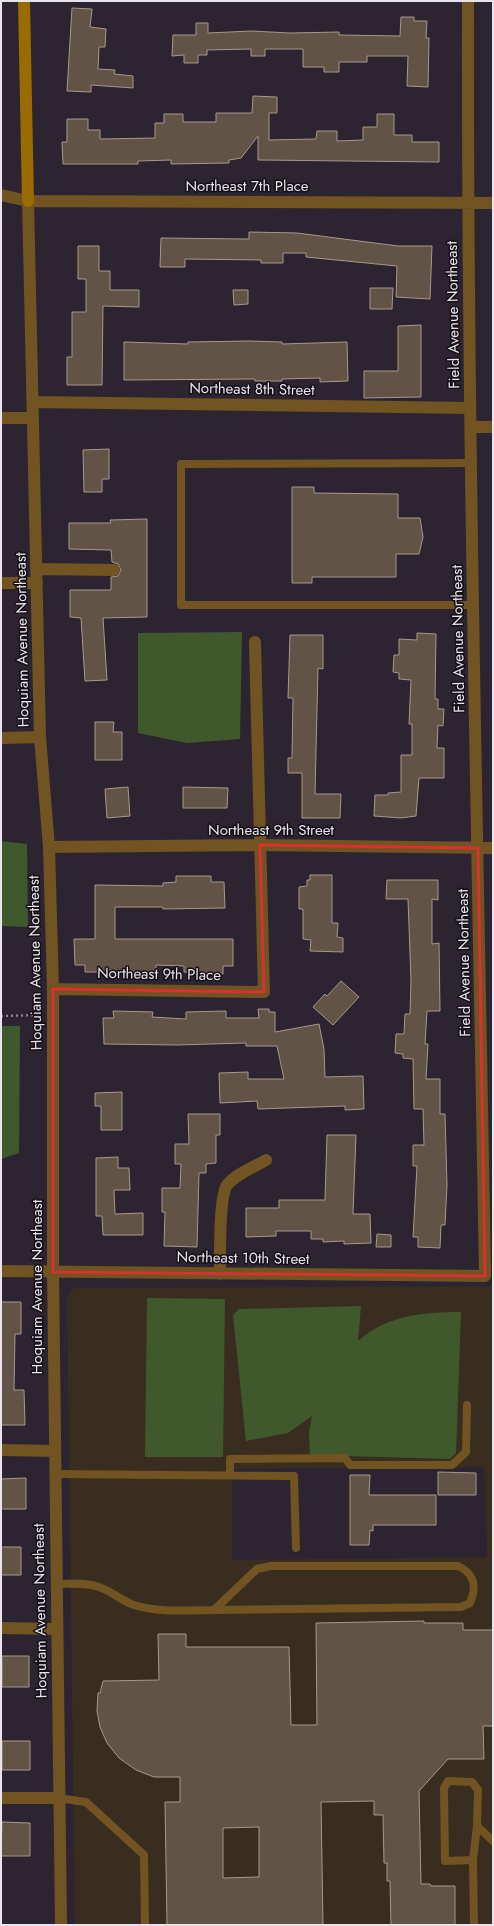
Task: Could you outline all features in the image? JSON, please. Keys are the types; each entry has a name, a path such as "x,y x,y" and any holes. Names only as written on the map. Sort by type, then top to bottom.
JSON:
{"street":[{"name":"Hoquiam Avenue Northeast","path":"24,1 40,737 49,847 53,989 52,1272 58,1798 61,1925"},
{"name":"Field Avenue Northeast","path":"468,1 470,408 485,1276"},
{"name":"Northeast 7th Place","path":"1,195 28,201 493,203"},
{"name":"Northeast 8th Street","path":"32,402 470,408"},
{"path":"1,418 33,418"},
{"path":"471,427 493,427"},
{"path":"37,569 114,570"},
{"path":"1,582 37,583"},
{"path":"255,642 260,845"},
{"path":"1,738 40,737"},
{"name":"Northeast 9th Street","path":"49,847 260,845 493,848"},
{"name":"Northeast 9th Place","path":"53,989 264,992 260,845"},
{"path":"220,1274 222,1206 226,1186 240,1174 266,1160"},
{"name":"Northeast 10th Street","path":"1,1271 485,1276"},
{"path":"1,1450 55,1451"},
{"path":"1,1628 57,1629"},
{"path":"1,1798 58,1798"}],"lane":[{"path":"471,463 180,464 181,605 473,605"},
{"path":"230,1475 230,1459 345,1458 350,1465 452,1465 466,1452 467,1405"},
{"path":"55,1474 294,1476 296,1548"},
{"path":"56,1584 88,1584 99,1587 134,1605 157,1610 214,1610 461,1607 470,1603 474,1594 474,1584 473,1576 467,1570 458,1566 271,1566 257,1569 214,1610"},
{"path":"473,1860 445,1861 444,1788 448,1781 472,1782 478,1790 477,1826 473,1860 474,1925"},
{"path":"58,1798 86,1802 144,1855 145,1925"},
{"path":"477,1826 493,1841"}],"path":[{"path":"1,1016 53,1015"}],"highlighted area":[{"path":"260,845 478,848 485,1276 53,1272 53,989 264,992"}],"shaded area":[{"path":"493,1286 493,1925 75,1925 67,1297 74,1288","holes":["484,1467 487,1557 232,1560 232,1469"]}],"green space":[{"path":"242,632 240,739 187,743 138,733 138,633"},
{"path":"1,841 27,844 28,927 1,926"},
{"path":"1,1026 20,1026 19,1153 1,1159"},
{"path":"147,1298 225,1299 223,1457 145,1457"},
{"path":"361,1306 358,1341 369,1332 394,1320 420,1314 461,1312 456,1453 450,1459 310,1455 309,1433 312,1416 288,1433 246,1441 233,1315 239,1309"}],"building":[{"path":"72,8 92,9 90,27 106,29 105,47 99,47 98,69 115,70 114,74 133,76 133,88 91,85 91,92 67,91"},
{"path":"401,17 414,17 414,21 427,21 426,38 429,38 428,87 407,86 408,56 367,56 367,62 339,62 339,72 324,72 324,67 303,67 303,49 265,49 265,56 251,56 251,49 207,50 207,55 198,55 198,63 184,63 184,55 172,56 173,35 196,35 196,23 208,23 208,33 251,31 290,33 339,32 339,35 400,36"},
{"path":"253,96 277,97 277,113 269,113 269,140 316,139 317,131 337,131 337,141 363,140 363,127 377,127 377,114 394,114 394,135 412,135 412,142 439,142 439,162 258,160 258,136 241,158 229,160 229,163 171,164 171,160 138,161 138,164 63,164 62,142 67,142 67,119 88,119 88,130 100,130 100,139 155,138 155,123 164,123 164,114 183,114 183,122 216,122 216,113 252,113"},
{"path":"249,232 297,233 398,246 432,246 430,299 396,297 397,266 306,257 306,253 283,253 283,263 261,263 261,260 185,259 185,267 160,267 161,238 249,239"},
{"path":"78,246 99,246 99,271 110,271 110,290 139,290 139,307 103,306 102,385 67,385 67,357 72,357 72,312 86,312 86,279 78,279"},
{"path":"370,288 393,288 392,309 370,309"},
{"path":"233,290 248,290 248,304 234,305"},
{"path":"421,325 421,397 364,398 364,371 398,371 398,326"},
{"path":"124,342 188,344 188,342 282,342 282,344 347,342 348,381 320,382 320,378 282,379 282,381 255,381 255,379 124,380"},
{"path":"109,449 109,479 102,479 102,492 84,492 83,450"},
{"path":"292,487 314,487 314,493 398,494 398,518 420,518 423,537 419,554 396,554 396,577 312,577 312,583 292,583"},
{"path":"147,519 147,617 103,618 107,680 85,681 81,618 70,617 70,590 111,590 111,577 118,576 121,570 118,564 112,562 111,550 69,549 69,523 111,523 110,520"},
{"path":"417,633 436,634 435,699 438,699 438,709 444,709 443,726 438,725 437,748 444,748 444,778 419,778 416,816 401,818 374,816 375,795 388,795 388,793 401,792 401,755 412,755 412,724 409,724 411,680 399,679 399,673 393,672 394,655 399,655 399,639 417,640"},
{"path":"290,635 323,635 323,669 318,668 315,794 341,794 340,818 302,818 302,773 288,773 288,758 292,758 293,698 288,698"},
{"path":"95,722 114,722 113,732 122,732 122,760 95,760"},
{"path":"128,787 130,816 107,818 105,789"},
{"path":"183,787 228,788 227,808 183,808"},
{"path":"310,875 332,875 332,923 338,923 337,937 343,938 343,952 310,951 311,940 303,939 303,909 299,909 299,887 307,886 307,880 310,880"},
{"path":"176,876 211,876 211,882 224,882 225,908 163,909 163,907 115,907 115,939 233,939 233,966 223,966 223,974 184,972 184,966 156,965 156,972 85,972 85,965 75,965 74,939 95,939 95,885 163,886 163,883 176,882"},
{"path":"387,880 438,880 438,900 432,899 432,944 439,943 440,1011 427,1011 425,1044 428,1044 426,1079 440,1079 440,1114 445,1114 447,1185 445,1225 441,1225 440,1248 418,1247 418,1237 413,1237 417,1166 413,1166 413,1145 424,1145 423,1109 414,1109 413,1059 403,1058 403,1054 395,1053 396,1034 404,1034 405,1014 410,1014 411,981 408,899 386,899"},
{"path":"341,981 359,997 333,1025 313,1007 325,994 327,996"},
{"path":"258,1009 269,1009 269,1012 275,1012 275,1032 319,1024 324,1049 325,1077 363,1076 364,1109 345,1110 345,1106 258,1109 257,1101 220,1103 219,1073 248,1072 248,1079 284,1079 277,1046 246,1046 246,1043 177,1045 104,1044 103,1018 114,1018 113,1011 153,1012 152,1017 186,1019 186,1012 226,1011 226,1018 259,1018"},
{"path":"122,1092 122,1130 101,1130 101,1106 95,1106 95,1093"},
{"path":"188,1114 220,1114 220,1135 216,1135 216,1163 206,1164 206,1173 199,1173 197,1247 164,1246 165,1212 162,1212 162,1188 180,1188 181,1164 175,1164 175,1144 189,1144"},
{"path":"327,1135 356,1135 353,1214 370,1214 371,1243 344,1244 344,1241 323,1242 323,1239 311,1239 311,1231 276,1231 276,1236 246,1237 246,1208 279,1208 279,1200 325,1200"},
{"path":"118,1157 118,1168 129,1168 130,1190 114,1190 115,1214 143,1213 143,1235 103,1235 102,1216 96,1216 96,1158"},
{"path":"377,1234 391,1235 391,1247 376,1247"},
{"path":"1,1302 21,1302 21,1334 15,1334 14,1390 24,1390 25,1425 1,1425"},
{"path":"438,1472 476,1473 476,1495 438,1495"},
{"path":"350,1475 370,1475 369,1495 436,1495 436,1525 373,1525 373,1531 370,1530 369,1545 350,1545"},
{"path":"26,1478 26,1509 1,1509 1,1479"},
{"path":"1,1547 21,1547 21,1575 1,1575"},
{"path":"424,1621 424,1623 463,1623 463,1630 493,1630 493,1726 483,1726 484,1759 448,1759 419,1791 421,1884 430,1884 431,1886 455,1886 455,1925 391,1925 390,1881 387,1881 387,1863 384,1863 383,1815 374,1815 374,1801 321,1802 323,1925 167,1925 165,1802 180,1802 180,1777 154,1777 136,1770 119,1758 107,1743 100,1727 97,1711 98,1693 100,1693 103,1681 159,1680 158,1634 186,1634 186,1647 289,1647 291,1725 317,1725 316,1623","holes":["259,1827 259,1877 223,1878 223,1828"]},
{"path":"2,1656 29,1656 29,1687 2,1687"},
{"path":"2,1741 30,1741 30,1770 2,1770"},
{"path":"2,1822 30,1823 30,1856 1,1856"}]}
